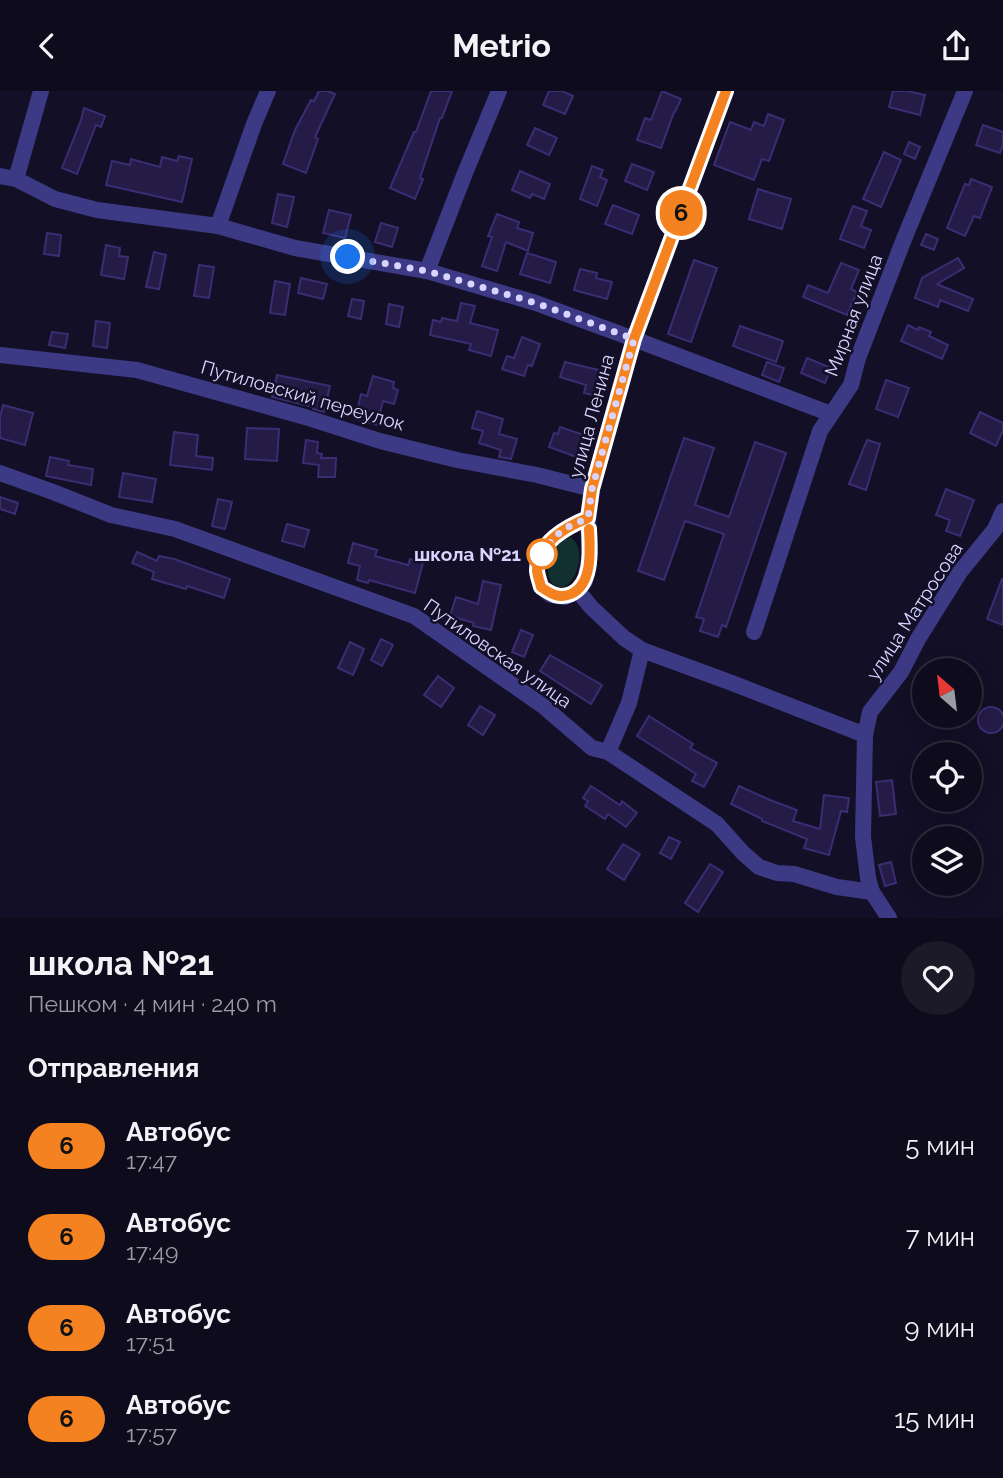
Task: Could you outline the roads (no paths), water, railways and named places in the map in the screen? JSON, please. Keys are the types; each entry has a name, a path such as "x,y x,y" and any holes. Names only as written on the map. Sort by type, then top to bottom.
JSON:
{"street":[{"path":"41,91 8,178 55,199 97,210 218,226 295,248 427,271 536,303 831,414"},
{"path":"218,226 268,91"},
{"path":"427,271 499,91"},
{"name":"улица Ленина","path":"578,591 585,581 590,554 588,518 592,489 634,339 726,91"},
{"name":"Мирная улица","path":"754,632 820,431 851,385 858,358 894,263 965,91"},
{"name":"Путиловский переулок","path":"0,355 137,370 406,447 592,489"},
{"name":"Путиловская улица","path":"0,473 111,515 175,529 414,616 543,706 592,748 608,752 717,824 759,867 837,887 872,892"},
{"name":"улица Матросова","path":"872,892 863,838 865,735 870,712 901,673 918,639 960,572 995,529 1003,511"},
{"path":"588,518 555,535 542,554 537,570 541,587 551,595 565,597 578,591 624,638 642,650 865,735"},
{"path":"608,752 629,703 642,650"},
{"path":"872,892 889,918"}],"place":[{"name":"школа №21","path":"542,554"}]}
